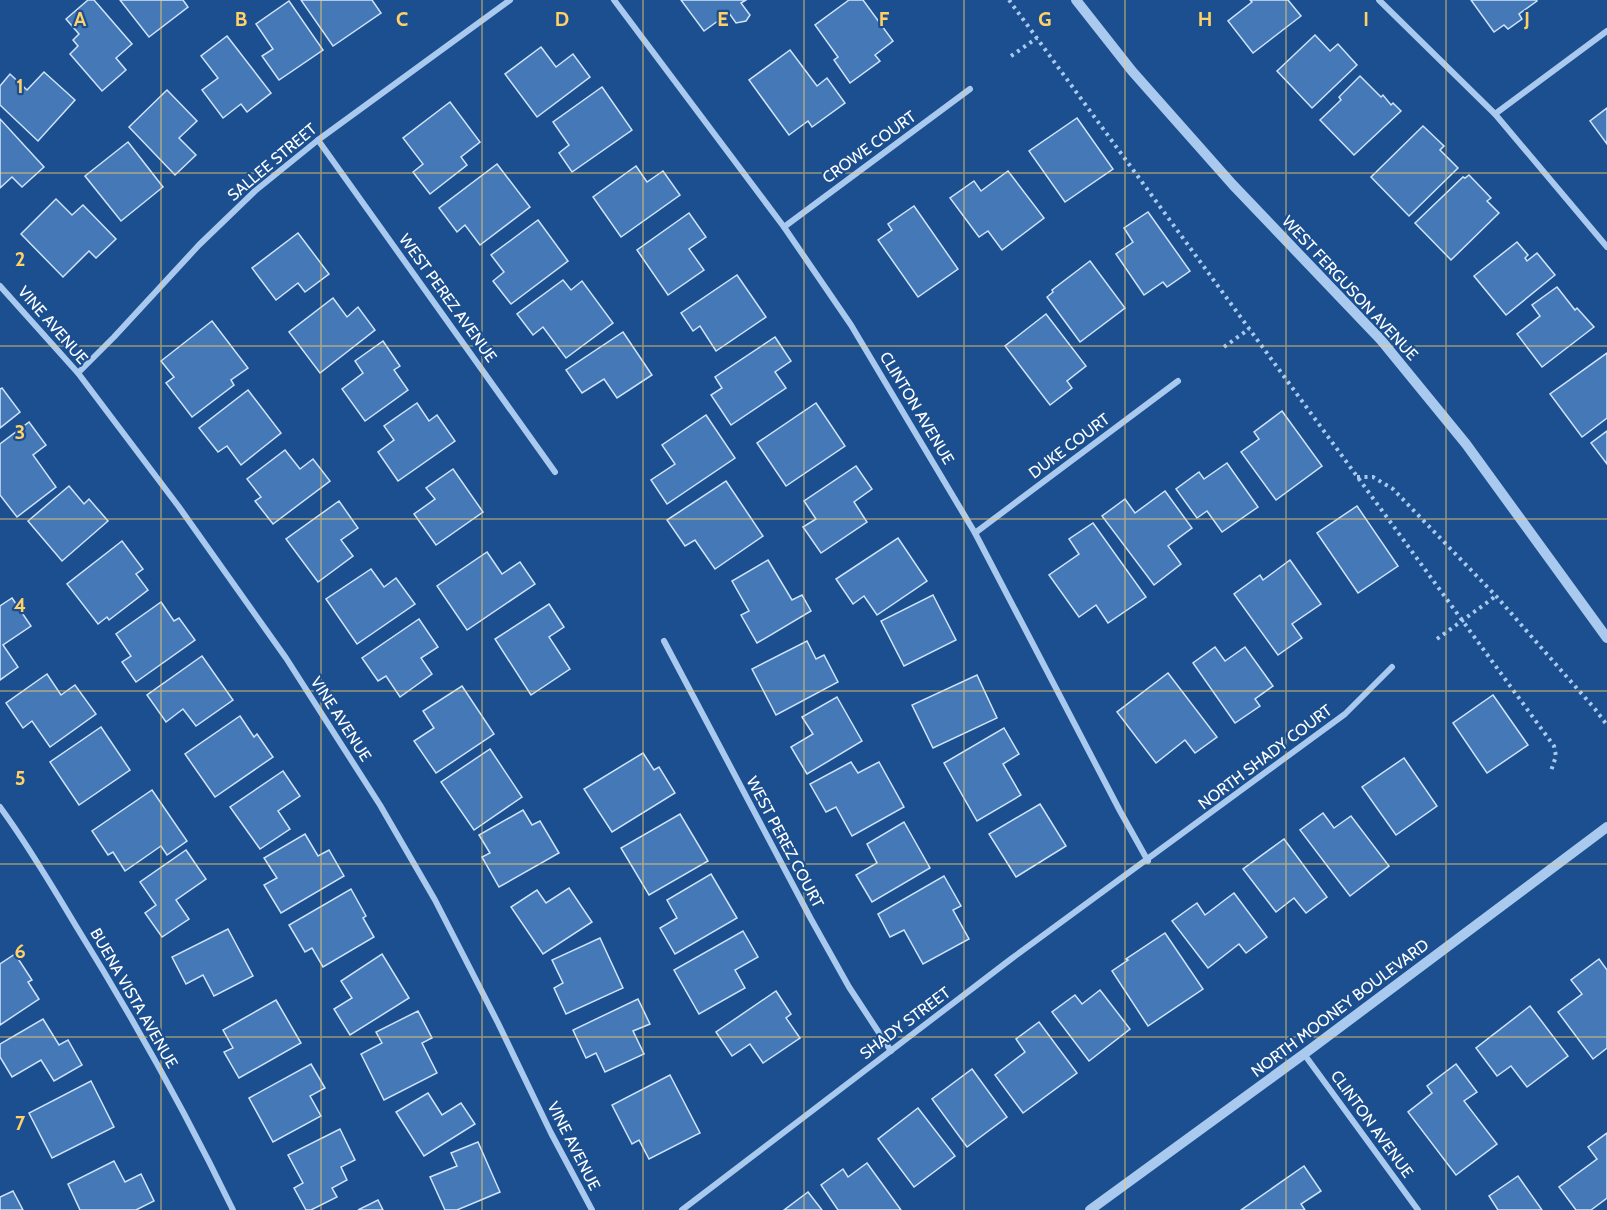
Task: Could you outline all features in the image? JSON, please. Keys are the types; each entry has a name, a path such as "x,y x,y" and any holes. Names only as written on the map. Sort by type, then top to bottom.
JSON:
{"street":[{"name":"SALLEE STREET","path":"78,373 247,199 318,140 510,0"},
{"name":"CLINTON AVENUE","path":"614,0 784,226 851,325 975,533 1120,812 1148,861"},
{"name":"WEST FERGUSON AVENUE","path":"1076,0 1132,71 1233,185 1381,340 1466,444 1607,638"},
{"path":"1379,0 1495,114 1607,247"},
{"path":"1495,114 1607,31"},
{"name":"CROWE COURT","path":"784,226 970,89"},
{"name":"WEST PEREZ AVENUE","path":"318,140 555,472"},
{"name":"VINE AVENUE","path":"0,286 78,373 179,507 286,658 380,805 435,900 592,1210"},
{"name":"DUKE COURT","path":"975,533 1178,381"},
{"name":"WEST PEREZ COURT","path":"664,641 816,929 849,987 891,1051"},
{"name":"NORTH SHADY COURT","path":"1148,861 1345,714 1392,667"},
{"name":"BUENA VISTA AVENUE","path":"0,807 22,837 122,1000 201,1143 233,1210"},
{"name":"NORTH MOONEY BOULEVARD","path":"1089,1210 1304,1054 1607,827"},
{"name":"SHADY STREET","path":"682,1210 1011,959 1148,861"},
{"name":"CLINTON AVENUE","path":"1304,1054 1418,1210"}],"path":[{"path":"1009,0 1554,746 1556,756 1551,771"},
{"path":"1011,56 1037,38"},
{"path":"1224,347 1249,329"},
{"path":"1357,477 1373,477 1393,489 1496,596 1607,725"},
{"path":"1437,639 1496,596"}],"building":[{"path":"88,0 94,0 132,44 116,58 126,70 102,91 70,54 78,46 73,40 79,34 66,19"},
{"path":"120,0 183,0 188,7 149,37"},
{"path":"301,0 372,0 381,13 333,46"},
{"path":"681,0 746,0 741,3 750,15 746,21 736,23 729,13 704,31"},
{"path":"849,0 863,0 893,41 875,55 880,61 850,83 834,60 838,57 815,25"},
{"path":"1250,0 1288,0 1301,16 1253,53 1228,21 1252,2"},
{"path":"1471,0 1537,1 1519,14 1522,19 1508,29 1504,25 1494,32"},
{"path":"289,1 323,50 279,80 262,56 273,49 256,24"},
{"path":"1315,35 1330,51 1338,44 1357,65 1312,108 1277,71"},
{"path":"227,36 271,93 247,112 241,104 223,118 202,90 218,78 201,56"},
{"path":"541,47 556,67 573,54 590,77 537,117 505,74"},
{"path":"790,50 817,86 827,78 845,103 812,127 808,121 789,135 749,80"},
{"path":"44,72 75,100 38,141 0,105 0,86 10,74 27,90"},
{"path":"1360,76 1381,97 1383,95 1391,105 1393,103 1401,111 1354,155 1320,120 1341,100 1339,97"},
{"path":"602,87 632,130 572,172 559,153 569,145 553,122"},
{"path":"167,90 197,121 179,138 196,155 175,175 129,127"},
{"path":"450,102 480,142 461,157 467,165 430,194 413,172 423,164 403,138"},
{"path":"1607,108 1607,144 1590,121"},
{"path":"1077,118 1113,169 1065,202 1029,151"},
{"path":"0,119 44,167 22,187 12,177 0,188"},
{"path":"1423,126 1444,146 1440,150 1458,168 1409,216 1371,177"},
{"path":"128,142 163,187 121,221 85,176"},
{"path":"497,164 530,207 480,245 465,225 457,232 439,208"},
{"path":"636,166 647,182 663,171 680,195 621,237 593,197"},
{"path":"1008,171 1044,218 1002,250 988,231 979,237 950,198 974,181 981,191"},
{"path":"1469,175 1491,198 1487,201 1499,213 1451,260 1415,223 1463,177"},
{"path":"56,199 72,215 83,205 116,239 96,258 89,251 63,277 21,234"},
{"path":"914,206 958,269 918,297 878,240 892,230 888,224"},
{"path":"1148,212 1190,271 1167,287 1163,282 1144,295 1116,254 1133,242 1124,228"},
{"path":"689,213 706,237 689,249 704,270 668,295 637,250"},
{"path":"538,220 568,261 511,304 493,281 504,272 491,255"},
{"path":"298,233 329,274 305,292 298,283 276,300 252,268"},
{"path":"1517,242 1528,255 1525,258 1527,261 1537,253 1555,275 1506,315 1474,276"},
{"path":"1090,261 1125,308 1080,342 1047,297 1053,292 1052,290"},
{"path":"737,275 766,317 716,351 700,326 693,331 681,313"},
{"path":"563,280 571,290 582,281 613,323 566,358 543,327 533,335 517,314"},
{"path":"1557,287 1575,310 1577,308 1594,327 1542,367 1517,334 1540,316 1532,305"},
{"path":"333,298 347,317 358,307 375,330 320,373 289,332"},
{"path":"1046,314 1086,366 1067,381 1072,388 1050,405 1005,346"},
{"path":"212,321 248,368 231,380 234,385 192,417 166,383 174,377 161,361"},
{"path":"623,332 652,375 617,398 604,379 582,393 566,370"},
{"path":"775,337 791,361 775,372 786,388 731,425 711,395 722,388 715,377"},
{"path":"383,341 400,366 394,370 408,390 365,421 342,389 363,373 355,361"},
{"path":"1607,353 1607,418 1582,437 1550,394"},
{"path":"2,388 20,412 0,428 0,389"},
{"path":"248,390 281,433 241,465 227,446 218,452 199,428"},
{"path":"417,403 429,421 437,415 455,441 398,481 378,452 394,440 384,426"},
{"path":"816,403 845,446 786,486 757,443"},
{"path":"1282,411 1322,466 1276,500 1241,452 1259,439 1254,432"},
{"path":"706,415 735,458 667,504 651,480 675,464 662,445"},
{"path":"29,422 46,445 33,455 56,487 17,517 0,495 0,444"},
{"path":"1607,431 1607,464 1591,443"},
{"path":"285,450 300,469 313,459 330,481 273,524 255,501 261,497 247,479"},
{"path":"1227,463 1258,507 1222,532 1207,511 1197,518 1176,489 1199,472 1204,479"},
{"path":"856,466 872,489 854,502 867,522 821,553 803,527 816,519 804,501"},
{"path":"453,469 483,512 436,545 414,514 435,499 426,488"},
{"path":"726,481 763,536 715,569 695,540 685,546 667,520"},
{"path":"69,486 84,504 89,499 108,521 62,561 28,521"},
{"path":"1165,491 1192,528 1168,546 1181,564 1154,585 1102,516 1125,499 1135,513"},
{"path":"339,501 358,528 341,540 353,556 318,582 286,539"},
{"path":"1357,506 1398,566 1358,593 1317,533"},
{"path":"1093,523 1146,597 1108,623 1096,605 1079,617 1049,575 1079,554 1069,539"},
{"path":"898,538 927,581 877,615 864,596 853,604 836,579"},
{"path":"122,541 143,569 136,574 148,590 109,620 107,617 98,624 67,584"},
{"path":"487,552 502,574 520,562 535,584 467,630 437,586"},
{"path":"768,560 792,600 802,595 811,611 757,643 741,615 749,611 732,581"},
{"path":"1290,560 1321,604 1292,624 1302,638 1278,655 1234,594 1260,575 1263,580"},
{"path":"371,569 384,587 396,578 415,604 357,644 326,599"},
{"path":"933,595 956,640 904,666 881,621"},
{"path":"12,598 31,626 3,645 18,667 0,680 0,606"},
{"path":"161,602 174,621 179,618 195,640 136,682 122,662 131,656 116,634"},
{"path":"549,604 564,627 549,637 570,669 531,695 495,639"},
{"path":"419,619 438,647 421,658 432,674 400,697 386,676 378,681 362,658"},
{"path":"807,641 816,659 824,655 838,682 776,715 752,669"},
{"path":"1215,647 1225,661 1245,647 1273,686 1255,699 1260,706 1235,723 1193,663"},
{"path":"202,656 233,700 196,726 183,709 166,722 147,695"},
{"path":"1168,673 1217,737 1195,753 1185,740 1156,763 1117,712"},
{"path":"47,674 61,695 75,685 96,714 50,747 32,721 23,728 6,703"},
{"path":"977,675 997,718 933,748 912,705"},
{"path":"462,686 494,734 436,773 414,741 434,728 423,711"},
{"path":"1493,695 1528,745 1487,773 1453,723"},
{"path":"837,697 862,741 807,774 791,747 813,734 802,717"},
{"path":"240,716 254,737 257,734 273,757 215,797 185,754"},
{"path":"101,727 130,770 79,805 50,762"},
{"path":"1004,728 1019,754 1003,764 1021,795 977,821 944,763"},
{"path":"490,749 522,797 474,830 441,782"},
{"path":"643,753 654,770 659,767 675,793 612,832 584,789"},
{"path":"1404,758 1437,806 1396,835 1362,787"},
{"path":"851,762 858,773 879,762 904,807 852,836 836,807 826,812 810,784"},
{"path":"283,771 300,796 278,811 290,829 260,849 230,807"},
{"path":"152,790 187,841 167,855 161,846 125,871 113,852 108,855 92,831"},
{"path":"1040,804 1066,846 1016,877 989,834"},
{"path":"523,810 532,825 540,821 559,853 499,887 482,857 490,853 479,835"},
{"path":"1323,813 1334,828 1351,816 1389,866 1350,896 1300,830"},
{"path":"680,814 708,861 649,895 621,848"},
{"path":"904,822 930,868 872,902 856,875 877,863 867,844"},
{"path":"305,834 318,856 329,850 344,876 281,913 264,885 277,878 264,858"},
{"path":"1284,839 1327,897 1306,913 1294,898 1276,912 1243,869"},
{"path":"186,850 206,879 176,900 189,919 162,937 145,913 156,905 140,882"},
{"path":"711,874 737,918 675,954 660,928 677,918 667,900"},
{"path":"944,876 961,906 953,910 969,939 923,964 904,930 890,937 878,914"},
{"path":"569,888 592,922 543,954 511,907 537,890 546,903"},
{"path":"351,889 366,916 363,918 374,937 323,967 312,948 305,952 289,925"},
{"path":"1234,893 1267,937 1246,953 1239,944 1208,968 1172,921 1197,903 1205,915"},
{"path":"228,929 253,976 214,996 203,975 186,984 172,957"},
{"path":"743,931 758,957 735,970 745,988 699,1014 674,970"},
{"path":"1165,933 1203,989 1148,1026 1112,971"},
{"path":"600,938 623,988 566,1014 554,988 563,983 552,960"},
{"path":"15,954 32,980 28,982 39,999 0,1025 0,964"},
{"path":"382,954 409,998 350,1035 334,1009 352,998 341,981"},
{"path":"1599,959 1607,970 1607,1048 1593,1059 1558,1012 1582,994 1571,980"},
{"path":"1100,990 1130,1029 1089,1061 1052,1012 1075,995 1082,1004"},
{"path":"776,991 791,1014 786,1018 800,1038 763,1063 750,1044 732,1056 716,1032"},
{"path":"638,999 650,1024 633,1031 644,1054 605,1072 596,1053 586,1058 573,1030"},
{"path":"276,1000 301,1043 239,1078 224,1052 233,1048 223,1030"},
{"path":"1530,1006 1568,1056 1527,1087 1511,1066 1497,1076 1476,1048"},
{"path":"418,1011 432,1038 422,1043 437,1073 384,1100 361,1054 382,1043 376,1032"},
{"path":"43,1019 59,1045 68,1040 82,1065 54,1081 41,1060 12,1077 0,1057 0,1044"},
{"path":"1039,1022 1077,1073 1023,1113 995,1075 1025,1052 1016,1039"},
{"path":"311,1064 325,1088 310,1096 321,1116 273,1142 249,1098"},
{"path":"1456,1064 1477,1092 1464,1101 1497,1144 1456,1175 1408,1112 1432,1093 1427,1086"},
{"path":"972,1069 1007,1117 967,1147 932,1099"},
{"path":"670,1075 700,1133 649,1159 639,1140 632,1144 612,1105"},
{"path":"91,1081 114,1127 52,1158 29,1113"},
{"path":"428,1093 442,1115 461,1103 475,1124 424,1156 396,1112"},
{"path":"918,1108 955,1156 914,1187 878,1139"},
{"path":"340,1129 355,1160 341,1167 347,1180 332,1188 337,1197 311,1210 306,1210 294,1188 303,1183 288,1155"},
{"path":"1607,1133 1607,1198 1591,1210 1576,1210 1559,1187 1597,1159 1588,1147"},
{"path":"478,1142 500,1192 457,1210 445,1210 430,1177 457,1166 451,1153"},
{"path":"114,1161 125,1182 141,1174 154,1201 136,1210 80,1210 68,1184"},
{"path":"867,1163 901,1210 838,1210 821,1185 843,1169 848,1177"},
{"path":"1304,1166 1321,1191 1301,1204 1305,1210 1241,1210"},
{"path":"1518,1176 1542,1210 1498,1210 1489,1196"},
{"path":"13,1191 23,1210 0,1210 0,1197"},
{"path":"808,1192 822,1210 784,1210"},
{"path":"378,1200 383,1210 358,1210"}]}
